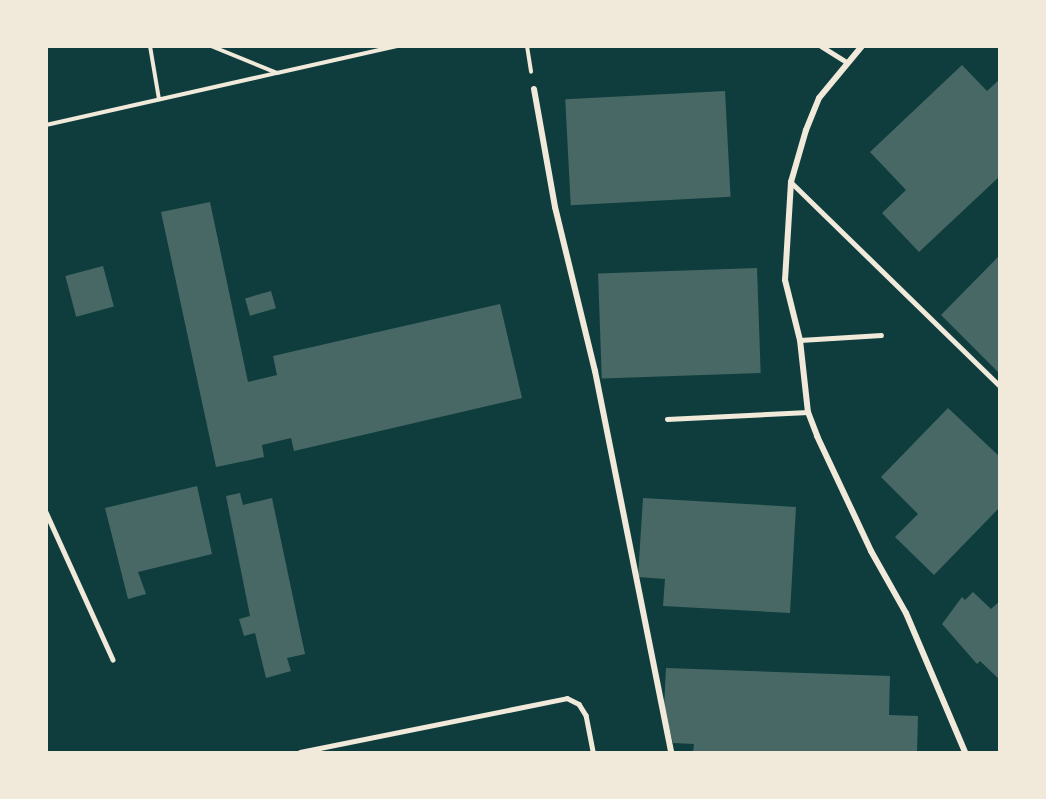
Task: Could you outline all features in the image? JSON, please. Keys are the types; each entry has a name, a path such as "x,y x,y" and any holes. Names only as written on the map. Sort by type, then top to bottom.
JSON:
{"street":[{"path":"862,46 819,98 791,182 786,280 800,340 808,412 871,551 906,613 965,753"},
{"path":"534,89 555,207 595,371 671,753"}],"lane":[{"path":"821,46 847,62"},
{"path":"791,182 999,386"},
{"path":"800,340 881,335"},
{"path":"668,419 808,412"},
{"path":"46,512 113,660"},
{"path":"300,753 567,698 579,704 586,714 593,753"}],"path":[{"path":"150,46 159,99"},
{"path":"211,46 277,73"},
{"path":"46,124 397,46"},
{"path":"527,46 534,89"}],"building":[{"path":"962,65 987,91 1000,79 1000,176 919,252 882,213 906,190 870,152"},
{"path":"725,91 731,197 571,205 565,99"},
{"path":"210,202 248,382 277,375 273,356 500,304 522,398 294,451 291,438 262,445 264,457 216,467 161,212"},
{"path":"1000,255 1000,374 941,315"},
{"path":"103,266 114,307 76,317 65,276"},
{"path":"757,268 761,373 602,378 598,274"},
{"path":"271,291 276,308 250,316 245,298"},
{"path":"948,408 1000,457 1000,507 934,575 895,537 918,514 881,477"},
{"path":"197,486 212,554 138,572 146,594 128,599 105,508"},
{"path":"240,493 243,505 272,498 305,654 287,658 291,671 266,678 255,633 244,636 239,619 250,616 226,496"},
{"path":"643,498 796,507 790,613 663,606 665,579 638,577"},
{"path":"973,592 991,609 1000,601 1000,680 980,661 977,664 942,624 962,597 965,600"},
{"path":"666,668 890,676 889,715 918,716 917,752 693,752 694,744 673,743 664,708"}]}
